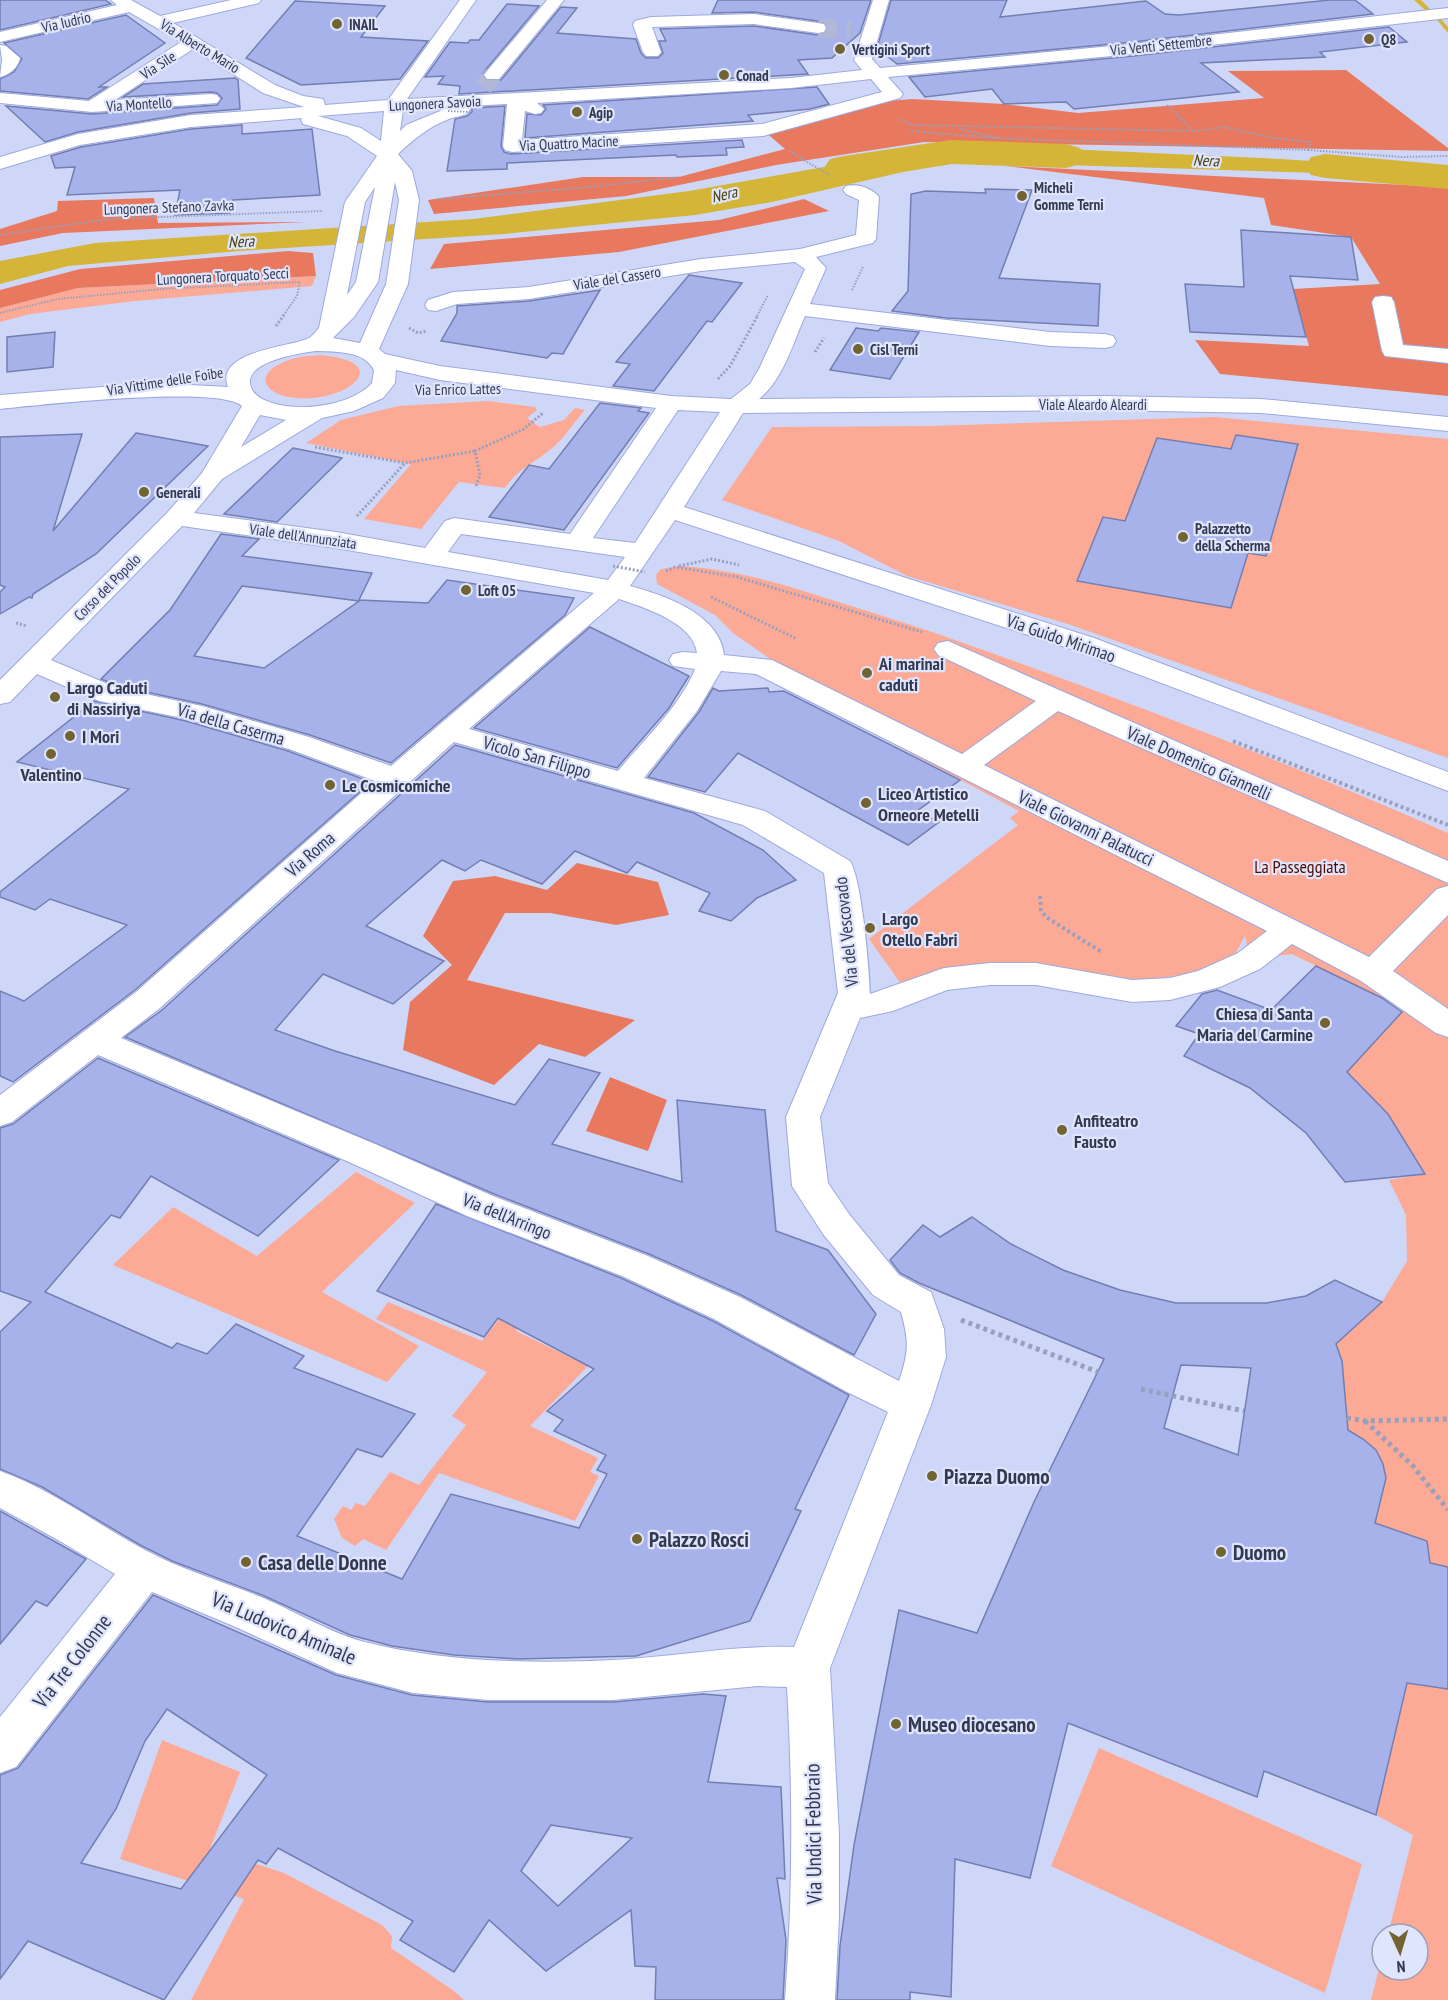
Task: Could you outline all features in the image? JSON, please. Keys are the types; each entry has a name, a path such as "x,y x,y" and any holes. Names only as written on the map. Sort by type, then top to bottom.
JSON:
{"street":[{"path":"159,21 253,0"},
{"path":"323,336 346,312 367,282 383,201 394,105 468,0"},
{"path":"480,94 556,0"},
{"path":"874,72 863,60 880,0"},
{"path":"1393,0 1405,17"},
{"name":"Via Alberto Mario","path":"125,3 159,21 279,94 304,103 359,102 394,105"},
{"name":"Via Iudrio","path":"0,37 125,3"},
{"name":"Via Venti Settembre","path":"874,72 1133,49 1448,13"},
{"path":"652,52 641,25 651,22 754,19 818,28"},
{"path":"851,30 871,32"},
{"name":"Via Sile","path":"92,107 193,42"},
{"path":"0,50 11,58 10,63 0,72"},
{"path":"621,111 662,112 794,91 791,83 874,72"},
{"name":"Via Quattro Macine","path":"509,99 512,146 662,112 763,130 894,94 874,72"},
{"path":"248,117 277,107 281,102 279,94"},
{"name":"Via Montello","path":"0,98 92,107 279,94"},
{"name":"Lungonera Savoia","path":"0,163 78,140 191,121 394,105 480,94 509,99 662,112"},
{"path":"323,336 338,283 355,202 388,154 413,129 443,115 509,99 546,115 556,115"},
{"path":"248,117 302,119 354,132 388,154 402,171 418,200 398,284 380,322 373,356 385,367 386,376 383,385 374,393"},
{"name":"Viale del Cassero","path":"436,305 453,298 529,293 701,265 800,255 866,239 869,197 853,190"},
{"path":"621,580 736,406 759,388 816,268 800,255"},
{"path":"367,282 380,322 410,336 431,356 511,382"},
{"path":"1383,302 1393,351 1448,356"},
{"path":"798,309 1050,339 1105,341"},
{"name":"Via Enrico Lattes","path":"245,368 262,356 323,336 373,356 440,373 542,387 616,394 673,396"},
{"path":"245,368 238,378 238,387 249,400"},
{"name":"Via Vittime delle Foibe","path":"0,402 85,394 245,368"},
{"name":"Viale Aleardo Aleardi","path":"759,388 1100,386 1247,388 1448,406"},
{"name":"Via Enrico Lattes","path":"314,413 358,402 374,393 542,387"},
{"path":"673,396 759,388"},
{"name":"Via Vittime delle Foibe","path":"85,394 189,392 249,400 282,411 314,413"},
{"path":"673,396 736,406"},
{"path":"577,542 673,396"},
{"name":"Corso del Popolo","path":"0,696 176,518 212,476 249,400"},
{"name":"Viale Aleardo Aleardi","path":"736,406 1104,403 1249,405 1448,424"},
{"name":"Corso del Popolo","path":"212,476 314,413"},
{"name":"Via Guido Mirimao","path":"669,510 1084,644 1448,782"},
{"name":"Viale dell'Annunziata","path":"176,518 336,540 431,556 621,580"},
{"path":"431,556 454,525 577,542 621,580 684,618 701,631 698,689 625,782"},
{"name":"Via Roma","path":"0,1113 148,1000 395,778 621,580"},
{"name":"Viale Domenico Giannelli","path":"948,649 1056,700 1448,873"},
{"name":"Viale Giovanni Palatucci","path":"701,656 762,666 1290,929 1373,973 1448,1025"},
{"name":"Via della Caserma","path":"33,662 110,695 192,712 299,743 395,778"},
{"path":"963,767 1056,700"},
{"name":"Vicolo San Filippo","path":"449,732 625,782"},
{"name":"Via del Vescovado","path":"625,782 754,818 839,868 844,894 854,993 837,1019 803,1117 808,1176 810,1186 836,1224 886,1285 918,1303"},
{"path":"1373,973 1448,896"},
{"path":"837,1019 944,979 990,974 1036,974 1132,991 1170,989 1208,979 1249,961 1290,929"},
{"name":"Via dell'Arringo","path":"96,1041 362,1153 480,1206 635,1266 727,1308 861,1381 911,1405"},
{"path":"808,1668 911,1405 927,1357 925,1329 918,1303"},
{"name":"Via Ludovico Aminale","path":"0,1488 73,1527 144,1570 246,1611 353,1659 413,1673 488,1680 613,1680 758,1666 808,1668"},
{"name":"Via Tre Colonne","path":"0,1752 144,1570"},
{"name":"Via Undici Febbraio","path":"808,1668 812,1711 815,1891 810,2000"}],"path":[{"path":"448,111 480,94"},
{"path":"862,103 912,125 1195,131 1224,127 1274,138 1311,142 1308,150"},
{"path":"1167,105 1195,131"},
{"path":"948,126 997,138"},
{"path":"909,131 997,138 1308,150 1402,157 1448,156"},
{"path":"786,149 853,190"},
{"path":"418,200 591,187 679,177"},
{"name":"Lungonera Stefano Zavka","path":"0,235 108,219 328,211"},
{"path":"716,382 730,366 778,275 800,255"},
{"name":"Lungonera Torquato Secci","path":"0,312 58,299 162,289 300,282 297,296 278,324 271,330"},
{"path":"311,446 405,463 474,451 524,429 544,411"},
{"path":"474,451 480,475 476,486"},
{"path":"336,540 405,463"},
{"path":"621,580 656,575 675,567 712,559 745,566"},
{"path":"675,567 737,577"},
{"path":"621,580 661,573 671,578"},
{"path":"703,593 797,639"},
{"path":"1040,896 1041,910 1053,923"},
{"path":"918,1303 1098,1372"},
{"path":"1141,1389 1244,1412"},
{"path":"1347,1418 1365,1421 1448,1419"},
{"path":"1365,1421 1413,1466 1448,1510"}],"green space":[{"path":"316,276 312,286 135,301 30,314 0,322 0,308 78,288"},
{"path":"320,355 344,359 357,366 360,374 355,382 328,396 289,397 275,392 266,384 267,374 280,364 294,358"},
{"path":"488,401 535,407 537,410 527,418 540,427 564,420 575,408 585,410 556,445 521,470 505,488 459,482 421,529 364,519 411,464 306,443 341,420 398,406"},
{"path":"1215,417 1448,439 1448,758 1068,624 907,576 839,541 722,500 772,427 930,426","holes":["1236,435 1298,445 1266,556 1248,553 1231,608 1077,581 1103,517 1125,521 1157,438 1231,449"]},
{"name":"La Passeggiata","path":"681,566 741,574 952,639 1210,734 1448,833 1448,1567 1430,1563 1427,1541 1375,1523 1383,1493 1384,1469 1374,1449 1348,1430 1342,1361 1333,1334 1351,1331 1382,1302 1407,1261 1406,1215 1389,1180 1425,1174 1388,1114 1347,1072 1404,1009 1292,954 1268,957 1248,949 1245,936 1234,956 1195,973 1154,979 1130,980 968,966 929,973 901,984 869,939 1018,825 1010,818 1019,811 837,714 773,661 733,633 715,615 657,584 656,575 661,569"},
{"path":"356,1172 415,1203 322,1292 419,1346 387,1382 113,1265 173,1207 257,1256"},
{"path":"528,1282 539,1287 516,1331 588,1366 530,1426 598,1458 590,1472 599,1476 575,1521 439,1473 386,1550 363,1539 355,1546 342,1538 334,1519 343,1506 351,1510 356,1503 365,1506 390,1472 419,1485 466,1425 452,1416 487,1372 376,1319 388,1302 482,1341"},
{"path":"1409,1676 1448,1689 1448,2000 1371,2000 1376,1982 1430,1982 1430,1922 1391,1922 1413,1835 1376,1815"},
{"path":"162,1740 240,1772 210,1849 284,1873 382,1925 392,1936 391,1948 464,2000 191,2000 244,1899 120,1859"},
{"path":"1099,1748 1362,1864 1325,1993 1051,1866"}],"shaded area":[{"path":"1346,70 1448,148 1448,151 924,142 776,165 626,196 434,214 428,200 583,177 679,177 785,149 763,130 862,103 913,99 1004,104 1078,113 1264,98 1228,71"},
{"path":"1005,166 1448,187 1448,396 1220,374 1195,340 1309,346 1293,289 1380,284 1351,237 1271,225 1264,198"},
{"path":"154,198 158,223 306,222 63,233 0,246 0,229 57,211 58,201"},
{"path":"804,199 829,211 619,252 430,269 444,244 719,220"},
{"path":"288,251 313,253 316,276 78,288 0,308 0,290 80,269"},
{"path":"577,863 658,882 669,915 616,925 550,913 505,913 467,980 635,1020 585,1057 539,1044 494,1085 403,1050 410,1002 452,965 423,936 453,881 495,876 547,890"},
{"path":"610,1077 667,1100 648,1151 586,1131"}],"water":[{"path":"1066,149 1418,168 1421,176 963,162 903,172 772,202 695,215 504,234 239,251 68,266 0,284 0,261 95,243 473,219 689,191 886,156"}],"building":[{"path":"0,0 105,0 111,4 0,30"},
{"path":"718,0 871,0 860,33 832,58 798,60 808,74 459,94 460,86 438,84 444,76 425,77 450,42 468,43 470,40 479,40 507,4 539,6 482,74 487,81 501,80 561,7 577,8 557,33 636,39 641,53 646,58 658,58 663,53 659,41 666,41 660,29 754,26 818,35 824,34 828,29 824,22 754,12 712,13"},
{"path":"891,0 1007,0 1000,17 1146,1 1165,14 1179,15 1330,0 1355,0 1373,14 1133,42 897,64 877,48"},
{"path":"295,1 385,6 361,37 428,41 400,79 301,85 246,58"},
{"path":"126,15 165,43 99,87 107,87 88,99 0,91 0,79 14,72 22,59 4,43"},
{"path":"1389,27 1407,42 1320,52 1325,57 1201,63 1239,92 1183,98 1074,109 1066,102 1004,104 992,89 925,97 909,77 1133,56"},
{"path":"235,78 238,80 240,109 191,113 78,132 45,142 6,106 92,114 217,105 222,98 217,93 211,92 123,97 143,84"},
{"path":"817,87 829,104 810,109 748,115 753,121 525,138 527,114 541,115 546,109 543,105"},
{"path":"505,106 501,146 504,152 511,154 742,140 744,147 726,148 727,155 677,157 676,155 507,163 507,169 447,171 455,119 467,116 472,112 472,108"},
{"path":"242,125 242,134 312,129 320,195 233,200 230,213 175,215 180,190 67,195 75,167 55,168 51,156 81,147 191,129"},
{"path":"985,189 1032,190 999,278 1100,284 1098,326 946,318 892,311 908,291 911,194 926,191 986,193"},
{"path":"1241,230 1351,237 1358,280 1290,276 1306,337 1190,332 1185,284 1244,287"},
{"path":"689,275 742,283 712,322 707,321 654,391 613,386 630,364 616,362"},
{"path":"600,290 563,354 552,353 547,358 441,341 457,313 457,306 529,301"},
{"path":"856,328 919,332 890,379 830,370"},
{"path":"55,332 53,367 7,372 7,337"},
{"path":"600,403 641,408 638,411 649,413 564,530 489,517 529,465 549,469"},
{"path":"136,433 208,446 96,554 33,594 32,598 29,597 0,614 0,592 5,587 0,585 0,437 82,434 53,531"},
{"name":"Palazzetto della Scherma","path":"1236,435 1298,444 1266,556 1248,553 1231,608 1077,581 1103,517 1125,521 1157,438 1231,449"},
{"path":"293,448 342,458 277,522 224,514"},
{"path":"221,534 259,539 242,556 372,573 359,600 428,603 447,580 574,598 565,615 391,763 310,735 202,704 118,686 101,679 170,610","holes":["242,586 359,601 264,668 194,656"]},
{"path":"590,627 689,676 669,708 617,768 474,728"},
{"path":"713,688 719,691 768,688 769,692 784,691 960,780 917,811 939,822 908,845 738,753 705,792 648,777 699,712"},
{"path":"94,701 186,721 288,751 371,782 135,990 13,1082 0,1076 0,991 24,1001 127,925 50,899 35,910 0,897 0,892 129,789 17,762"},
{"path":"455,745 694,813 763,850 796,880 757,898 731,921 699,911 710,893 637,862 627,873 575,851 542,884 481,860 465,871 442,860 366,926 444,961 393,1004 323,974 275,1030 335,1051 515,1105 549,1059 600,1073 552,1144 682,1182 677,1100 765,1110 776,1231 828,1250 876,1314 854,1355 741,1295 649,1254 494,1194 125,1037 162,1010"},
{"path":"1316,966 1382,998 1402,1012 1347,1072 1388,1114 1425,1174 1345,1182 1306,1133 1250,1088 1184,1056 1199,1034 1176,1026 1202,994 1217,990 1271,1010"},
{"path":"98,1058 339,1160 258,1236 151,1176 120,1218 111,1215 45,1292 172,1348 177,1343 207,1354 236,1324 304,1356 294,1368 415,1414 382,1457 357,1449 297,1536 402,1579 451,1494 579,1528 607,1474 597,1470 606,1455 554,1431 563,1420 547,1411 594,1369 498,1318 484,1337 377,1291 436,1204 621,1278 713,1321 849,1395 795,1509 801,1511 750,1621 636,1656 518,1659 454,1655 392,1646 350,1635 262,1595 172,1561 140,1545 42,1487 0,1469 0,1332 31,1302 0,1291 0,1128 13,1124"},
{"path":"972,1217 1011,1244 1063,1270 1120,1290 1176,1303 1266,1303 1306,1296 1335,1280 1382,1302 1336,1344 1342,1361 1348,1430 1376,1450 1383,1464 1386,1478 1375,1523 1427,1541 1430,1563 1448,1567 1448,1689 1407,1683 1376,1815 1264,1771 1257,1797 1068,1723 1030,1878 955,1859 951,1997 910,1992 910,2000 837,2000 840,1946 854,1845 899,1610 977,1633 1034,1502 1104,1359 919,1283 900,1273 890,1260 923,1225 940,1237","holes":["1181,1365 1251,1368 1238,1455 1164,1428"]},
{"path":"0,1511 86,1559 47,1606 36,1601 0,1644"},
{"path":"153,1595 336,1675 412,1695 488,1702 613,1702 703,1694 726,1696 708,1782 781,1787 785,1879 777,1878 786,1940 783,2000 655,2000 656,1967 635,1966 631,1910 546,1971 489,1920 454,1972 400,1940 413,1921 278,1848 266,1864 258,1860 164,2000 28,1941 0,1979 0,1775 18,1768","holes":["167,1709 267,1775 181,1889 81,1863 116,1809 145,1741","551,1825 632,1838 558,1906 521,1871"]}],"waterway":[{"path":"1417,0 1427,9"},
{"path":"1440,20 1448,31"},
{"name":"Nera","path":"844,168 951,152 1066,156"},
{"name":"Nera","path":"1325,166 1448,177"}],"tunnel":[{"path":"818,28 851,30"},
{"path":"483,87 493,75"}],"place":[{"name":"INAIL","path":"337,24"},
{"name":"Q8","path":"1369,39"},
{"name":"Vertigini Sport","path":"840,49"},
{"name":"Conad","path":"724,75"},
{"name":"Agip","path":"577,112"},
{"name":"Micheli Gomme Terni","path":"1022,196"},
{"name":"Cisl Terni","path":"858,349"},
{"name":"Generali","path":"144,492"},
{"name":"Palazzetto della Scherma","path":"1183,537"},
{"name":"Loft 05","path":"466,590"},
{"name":"Ai marinai caduti","path":"867,673"},
{"name":"Largo Caduti di Nassiriya","path":"55,697"},
{"name":"I Mori","path":"70,736"},
{"name":"Valentino","path":"51,754"},
{"name":"Le Cosmicomiche","path":"330,785"},
{"name":"Liceo Artistico Orneore Metelli","path":"866,803"},
{"name":"Largo Otello Fabri","path":"870,928"},
{"name":"Chiesa di Santa Maria del Carmine","path":"1325,1023"},
{"name":"Anfiteatro Fausto","path":"1062,1130"},
{"name":"Piazza Duomo","path":"932,1476"},
{"name":"Palazzo Rosci","path":"637,1539"},
{"name":"Duomo","path":"1221,1552"},
{"name":"Casa delle Donne","path":"246,1562"},
{"name":"Museo diocesano","path":"896,1724"}]}
